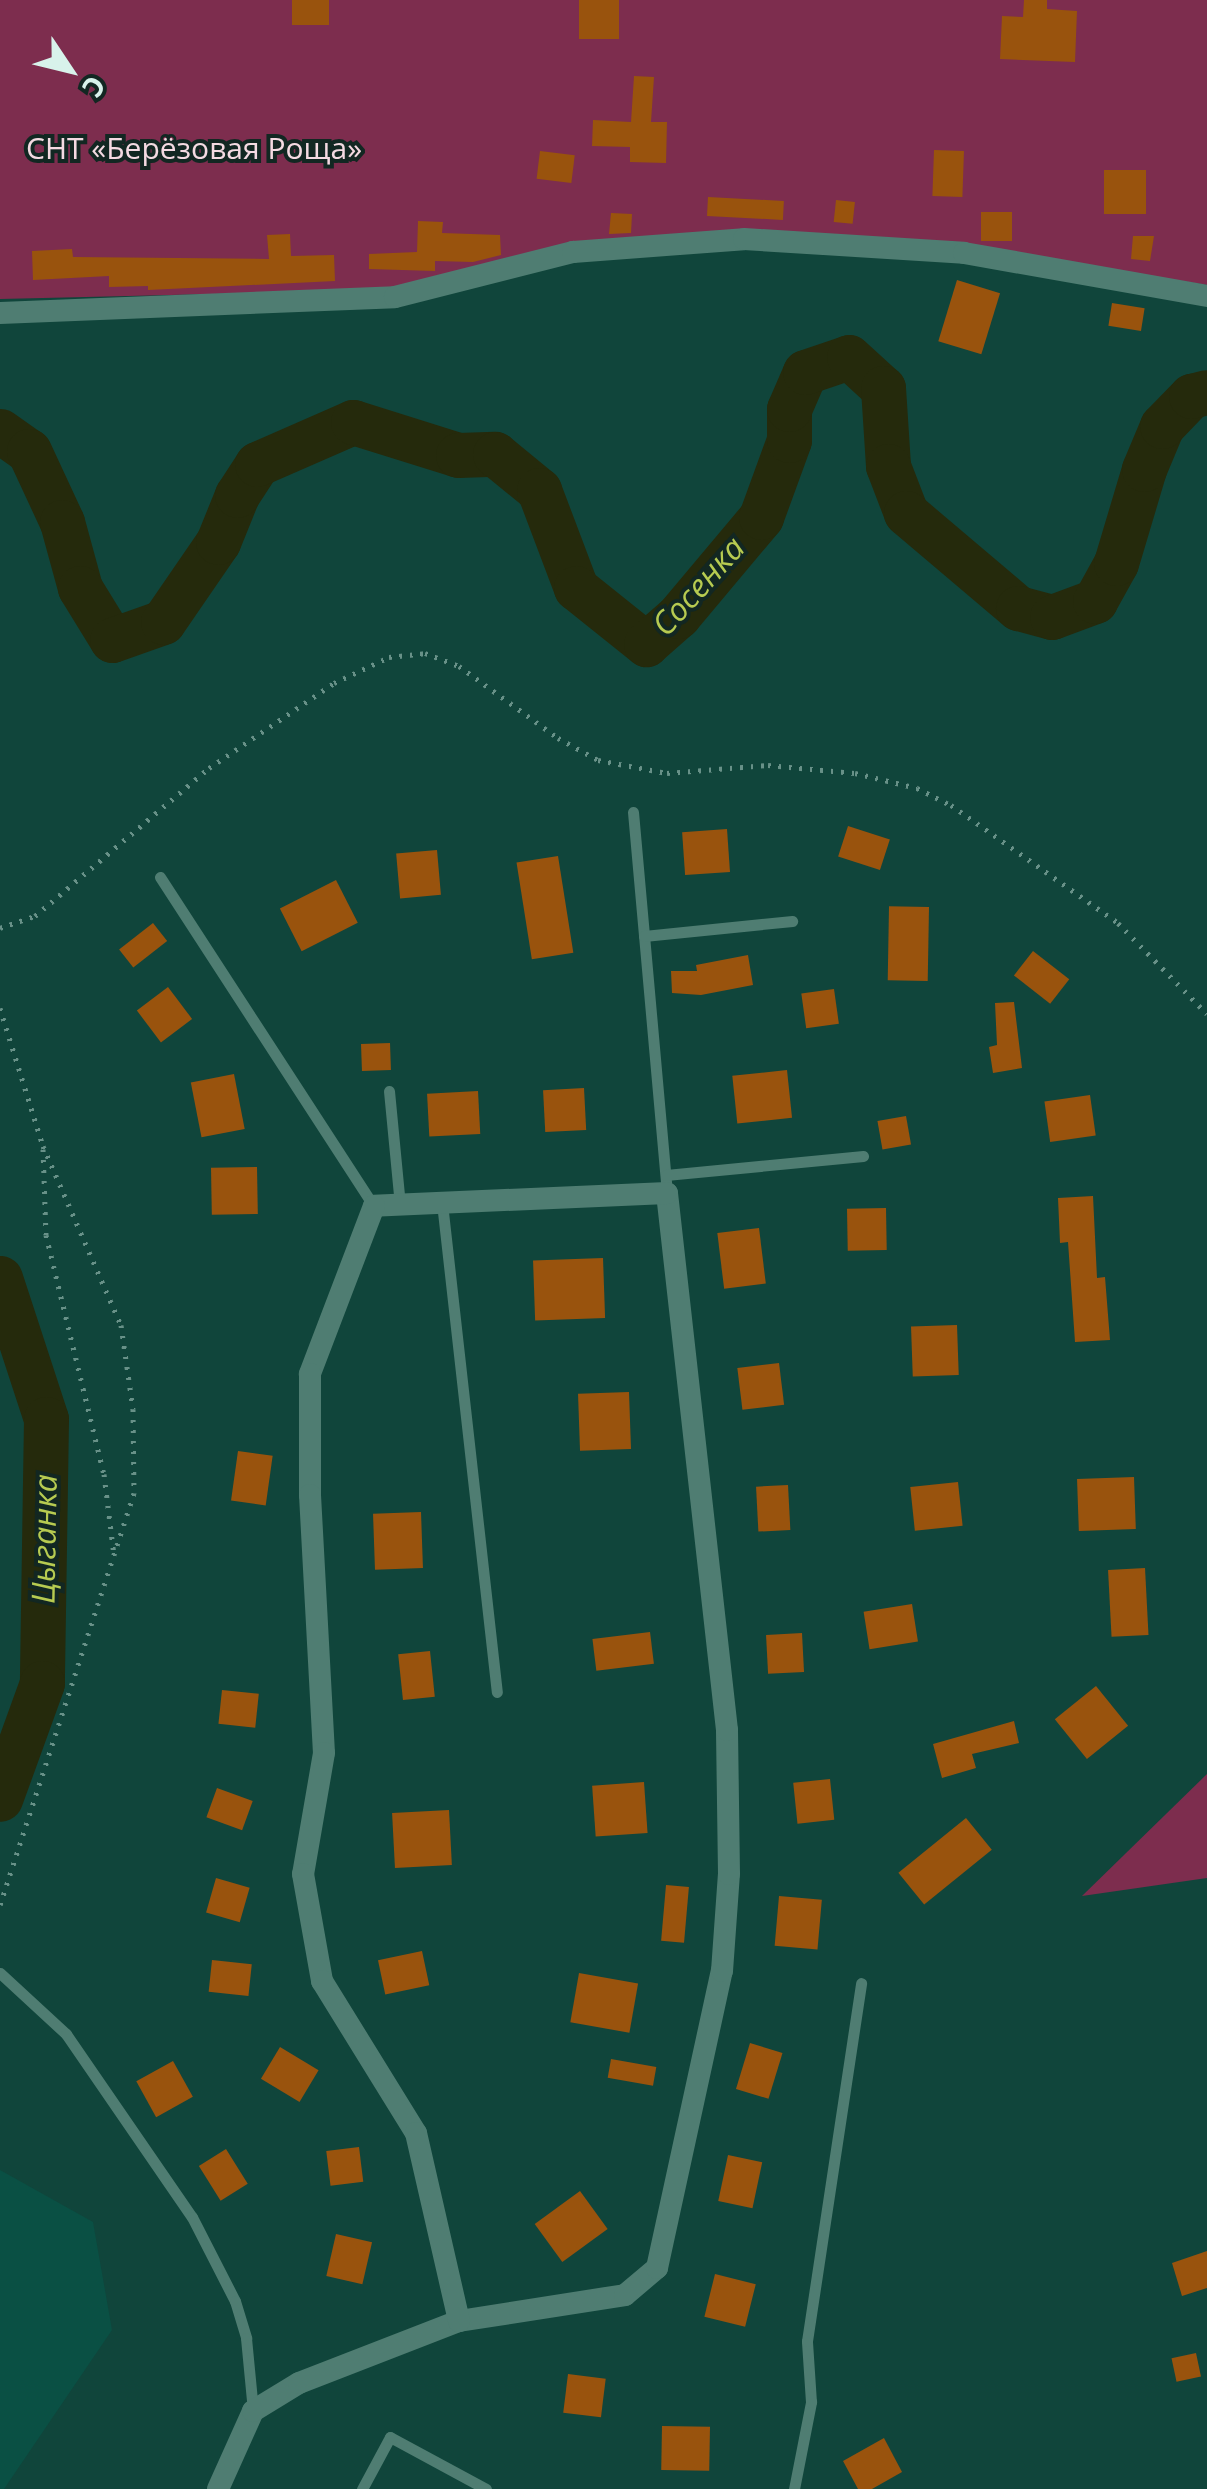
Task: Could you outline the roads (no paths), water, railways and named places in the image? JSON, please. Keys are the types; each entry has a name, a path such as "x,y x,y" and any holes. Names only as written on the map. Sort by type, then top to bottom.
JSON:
{"street":[{"path":"0,312 395,297 573,252 744,239 964,254 1207,296"},
{"path":"218,2489 253,2411 299,2383 459,2321 625,2296 656,2268 722,1971 729,1874 727,1730 666,1184 442,1204 374,1206 310,1374 310,1495 324,1753 303,1874 322,1981 416,2133 459,2321"}],"lane":[{"path":"633,812 666,1184 863,1156"},
{"path":"160,877 374,1206"},
{"path":"644,936 792,921"},
{"path":"389,1091 400,1205"},
{"path":"442,1204 497,1692"},
{"path":"0,1973 66,2034 192,2218 235,2301 246,2338 253,2411"},
{"path":"794,2489 811,2402 807,2341 861,1982"},
{"path":"362,2489 390,2437 486,2489"}],"waterway":[{"name":"Сосенка","path":"0,431 29,451 62,522 80,588 112,640 163,622 218,542 237,495 257,464 353,422 458,455 495,454 539,490 576,588 646,644 678,616 761,517 789,440 789,409 805,372 849,357 883,388 888,466 906,513 1018,608 1052,617 1095,601 1116,563 1144,469 1162,426 1191,396 1207,392"},
{"name":"Цыганка","path":"0,1278 46,1419 42,1683 0,1799"}],"park label":[{"name":"СНТ «Берёзовая Роща»","path":"194,148"}]}
